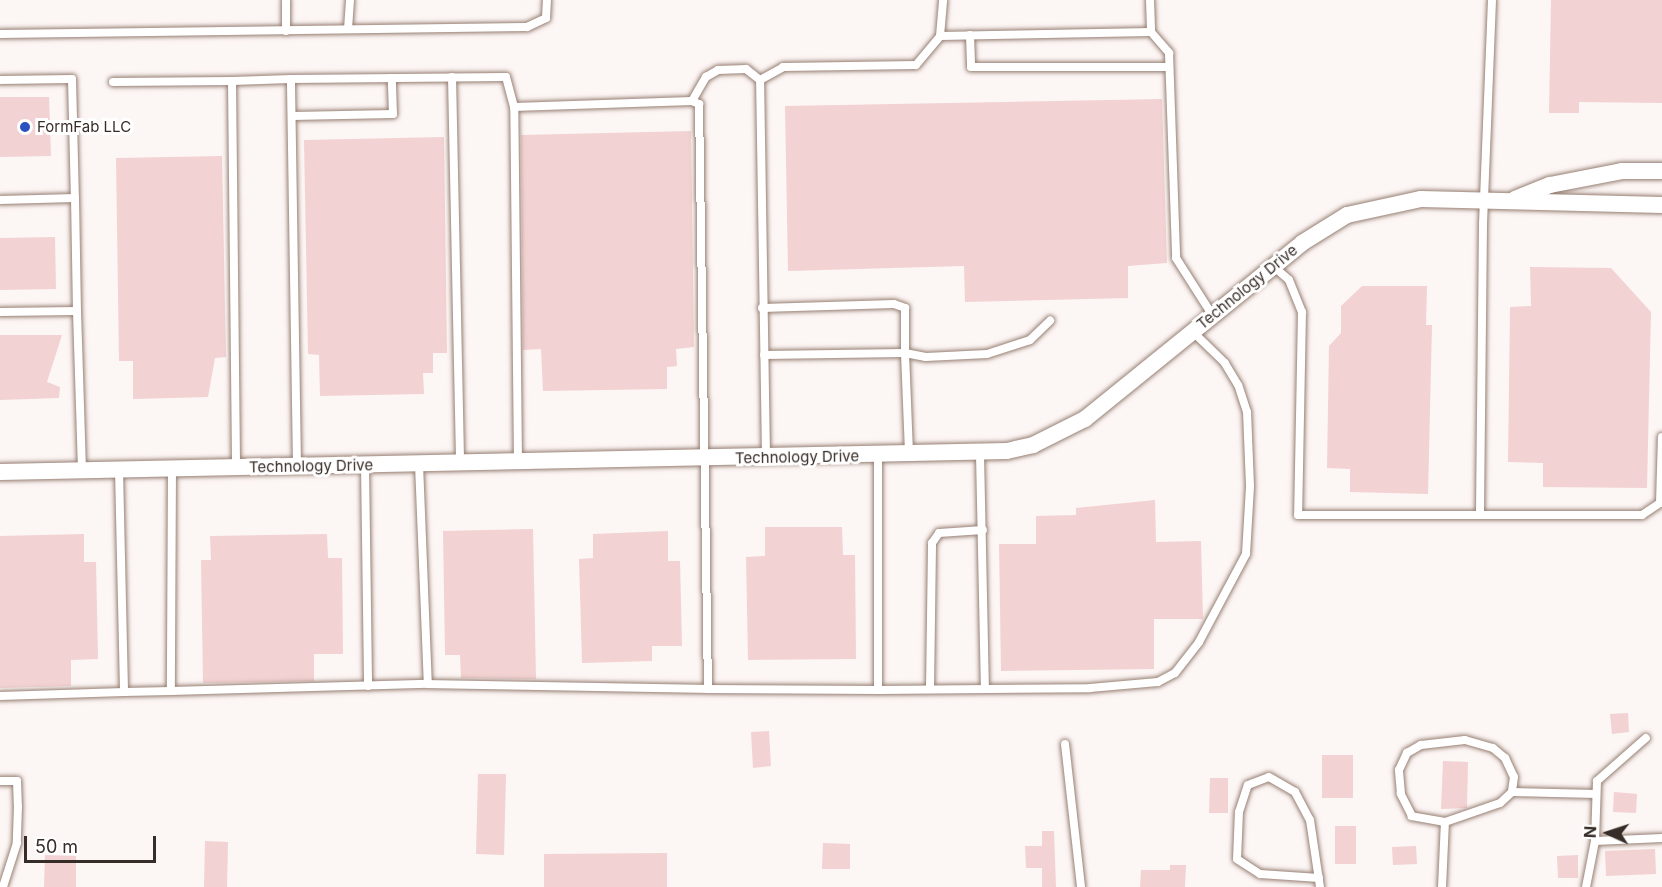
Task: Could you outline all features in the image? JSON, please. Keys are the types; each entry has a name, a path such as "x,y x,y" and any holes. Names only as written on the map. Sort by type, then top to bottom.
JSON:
{"street":[{"name":"Technology Drive","path":"1514,200 1550,185 1622,171 1662,171"},
{"name":"Technology Drive","path":"0,472 980,454 1033,445 1065,432 1326,226 1373,206 1486,200 1514,200 1555,206 1662,205"}],"lane":[{"path":"286,0 286,31"},
{"path":"348,29 350,0"},
{"path":"0,34 527,27 546,18 547,0"},
{"path":"760,80 783,67 916,65 940,36 943,0"},
{"path":"1150,0 1151,32 1168,53 1176,258 1213,315"},
{"path":"1480,515 1492,0"},
{"path":"940,36 1151,32"},
{"path":"970,35 971,67 1169,67"},
{"path":"692,101 705,76 718,70 746,69 760,80"},
{"path":"452,77 460,463"},
{"path":"112,82 506,77 514,107 518,462"},
{"path":"292,116 393,114 392,78"},
{"path":"0,80 72,79 82,470"},
{"path":"291,80 297,466"},
{"path":"760,80 766,458"},
{"path":"231,81 236,467"},
{"path":"514,107 692,101 699,104 708,689"},
{"path":"0,200 75,198"},
{"path":"1273,266 1289,280 1302,312 1298,515 1642,515 1660,502 1662,437"},
{"path":"762,308 894,303 905,308 909,455"},
{"path":"0,312 77,311"},
{"path":"764,355 987,354 1030,340 1050,321"},
{"path":"0,696 428,684 878,690 985,689 1158,682 1175,674 1199,642 1246,554 1250,486 1247,412 1238,385 1225,363 1192,332"},
{"path":"980,454 985,689"},
{"path":"878,456 878,690"},
{"path":"419,464 428,684"},
{"path":"365,465 368,686"},
{"path":"171,691 172,469"},
{"path":"119,470 124,692"},
{"path":"930,689 932,543 939,533 983,530"},
{"path":"1586,887 1595,841 1597,781 1647,738"},
{"path":"1465,740 1493,748 1514,777 1512,792 1500,803 1445,822 1412,816 1401,794 1399,770 1407,753 1421,745 1465,740"},
{"path":"1065,744 1081,887"},
{"path":"1269,777 1295,792 1310,820 1319,882 1260,874 1237,859 1239,812 1248,785 1269,777"},
{"path":"0,781 17,781 18,806 17,843 3,887"},
{"path":"1512,792 1596,794"},
{"path":"1442,887 1445,822"},
{"path":"1595,841 1662,838"}],"building":[{"path":"1551,0 1662,0 1662,103 1579,102 1579,113 1549,113"},
{"name":"FormFab LLC","path":"0,97 49,97 51,156 0,157"},
{"path":"1162,99 1167,263 1128,266 1128,298 965,302 964,266 788,271 785,106"},
{"path":"691,131 694,347 676,349 677,366 667,367 667,389 543,391 541,349 523,350 521,135"},
{"path":"444,137 447,353 433,353 433,373 423,373 424,394 320,396 319,355 308,354 304,140"},
{"path":"222,156 226,357 215,358 208,397 133,399 133,361 119,361 116,158"},
{"path":"55,237 56,289 0,290 0,238"},
{"path":"1530,267 1611,268 1651,312 1647,488 1543,487 1543,463 1508,462 1510,307 1531,306"},
{"path":"1362,286 1427,286 1426,325 1432,325 1428,494 1350,492 1350,469 1327,468 1329,346 1341,333 1341,306"},
{"path":"0,335 62,335 47,382 60,387 59,398 0,400"},
{"path":"1155,500 1156,542 1201,541 1203,619 1154,619 1154,669 1001,671 999,544 1036,544 1036,516 1076,515 1076,508"},
{"path":"765,527 842,527 843,555 855,555 856,659 748,660 746,557 765,556"},
{"path":"533,529 536,679 461,678 460,655 445,655 443,531"},
{"path":"668,531 668,561 680,561 682,646 652,646 652,661 582,663 579,559 593,558 593,534"},
{"path":"84,534 84,562 96,562 98,659 71,660 71,686 0,688 0,536"},
{"path":"327,534 328,558 342,558 343,654 314,654 314,681 203,683 201,560 211,560 210,536"},
{"path":"1628,713 1629,732 1612,734 1610,714"},
{"path":"769,731 771,766 753,768 751,732"},
{"path":"1322,755 1353,755 1353,798 1322,798"},
{"path":"1443,761 1468,762 1467,808 1441,809"},
{"path":"478,774 506,774 504,855 476,854"},
{"path":"1210,778 1228,778 1228,813 1209,813"},
{"path":"1614,792 1637,794 1636,813 1613,812"},
{"path":"1335,826 1356,826 1356,864 1335,864"},
{"path":"1042,831 1054,831 1056,887 1042,887 1042,868 1026,868 1025,846 1042,846"},
{"path":"205,841 228,842 227,887 204,887"},
{"path":"823,843 850,844 850,869 822,869"},
{"path":"1416,846 1417,864 1393,865 1392,847"},
{"path":"1655,849 1656,874 1606,876 1605,851"},
{"path":"667,853 667,887 544,887 544,854"},
{"path":"45,855 76,856 76,887 44,887"},
{"path":"1578,855 1578,878 1558,878 1557,856"},
{"path":"1170,865 1186,865 1185,887 1140,887 1141,870 1170,870"}],"place":[{"name":"FormFab LLC","path":"25,127"}]}
